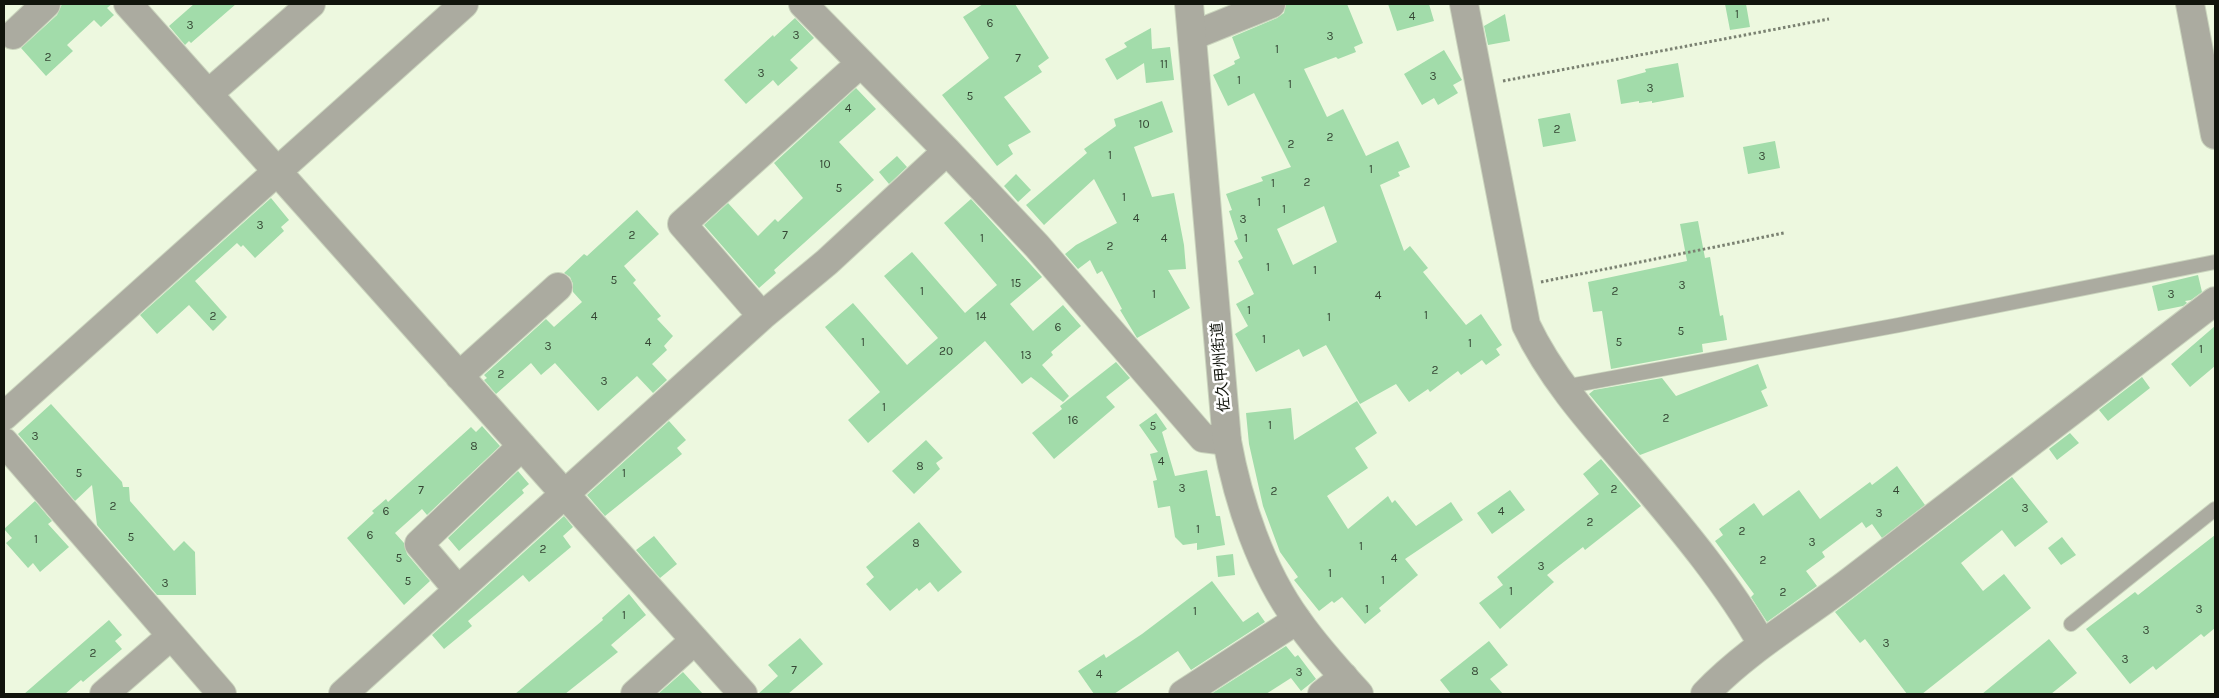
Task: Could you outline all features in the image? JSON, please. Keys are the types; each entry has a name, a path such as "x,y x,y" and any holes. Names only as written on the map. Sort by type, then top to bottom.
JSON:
{"street":[{"path":"13,35 46,4"},
{"path":"128,4 743,694"},
{"path":"208,94 311,4"},
{"path":"4,416 464,4"},
{"path":"803,4 948,151 1037,246 1203,438 1227,441"},
{"name":"佐久甲州街道","path":"1189,4 1227,441 1240,498 1266,566 1297,620 1351,686"},
{"path":"1192,36 1271,4"},
{"path":"1464,4 1526,325 1539,352 1564,387 1676,522 1749,622 1762,644"},
{"path":"2190,4 2215,135"},
{"path":"762,316 682,224 861,63"},
{"path":"342,694 762,316 827,262 948,151"},
{"path":"459,376 558,287"},
{"path":"1705,694 1723,675 1762,644 1856,578 2215,301"},
{"path":"4,442 222,694"},
{"path":"458,590 419,544 522,446"},
{"path":"1183,694 1297,620"},
{"path":"104,694 172,636"},
{"path":"635,694 695,640"},
{"path":"1322,694 1351,686"}],"lane":[{"path":"1564,387 1900,325 2215,262"},
{"path":"2071,624 2215,508"}],"path":[{"path":"1480,86 1829,19"},
{"path":"1519,287 1784,232"}],"building":[{"path":"62,4 112,4 107,8 114,15 101,27 94,20 67,45 73,51 46,76 21,48 57,15"},
{"path":"194,4 236,4 191,43 189,41 185,45 169,26"},
{"path":"983,4 1015,4 1049,58 1038,66 1042,72 1004,97 1031,132 1008,145 1013,154 997,166 942,95 989,58 963,17"},
{"path":"1286,4 1347,4 1363,43 1354,47 1356,52 1304,69 1327,117 1343,109 1366,156 1398,141 1410,167 1398,172 1400,176 1380,185 1404,251 1410,246 1428,268 1423,272 1466,325 1481,314 1502,345 1496,349 1500,355 1486,365 1482,360 1461,375 1458,371 1430,392 1428,389 1409,402 1396,384 1360,404 1326,345 1303,357 1299,349 1256,372 1235,334 1248,326 1236,304 1254,294 1238,261 1243,258 1234,241 1238,239 1229,211 1232,210 1226,194 1263,181 1261,177 1291,167 1254,93 1228,106 1213,75 1235,64 1234,61 1240,58 1232,37 1277,18 1284,13","holes":["1324,206 1337,242 1293,265 1277,229"]},
{"path":"1388,4 1429,4 1434,21 1397,31"},
{"path":"1725,4 1746,4 1750,27 1730,30"},
{"path":"1505,14 1510,41 1488,45 1484,26"},
{"path":"795,18 814,38 790,60 798,68 778,86 773,80 746,104 724,80 773,35 774,37"},
{"path":"1151,28 1152,49 1170,47 1174,80 1146,83 1144,63 1117,80 1105,59 1127,47 1124,43"},
{"path":"1444,50 1462,80 1453,85 1458,93 1438,105 1434,98 1422,105 1404,74"},
{"path":"1678,63 1684,97 1652,103 1652,101 1639,103 1639,101 1621,104 1617,80 1646,72 1645,69"},
{"path":"856,88 876,109 839,142 874,180 774,270 776,273 759,288 704,225 728,203 758,236 775,219 778,222 803,198 774,163"},
{"path":"1162,101 1173,132 1134,147 1152,197 1174,193 1184,245 1186,269 1168,270 1190,308 1137,338 1120,310 1122,309 1102,271 1097,274 1090,260 1078,269 1065,254 1076,245 1117,223 1094,179 1044,225 1026,205 1087,153 1084,149 1116,126 1114,119"},
{"path":"1570,113 1576,141 1543,147 1538,119"},
{"path":"1775,141 1780,168 1748,174 1743,147"},
{"path":"897,156 907,167 889,184 879,172"},
{"path":"1016,174 1031,190 1018,202 1004,186"},
{"path":"271,198 289,220 281,227 284,231 255,258 243,245 241,247 237,243 195,281 227,317 213,331 189,305 157,334 140,315"},
{"path":"971,199 1042,277 1010,304 1033,331 1063,305 1081,326 1051,352 1053,355 1042,365 1069,396 1063,402 1031,377 1022,384 985,341 868,443 848,420 880,392 825,327 853,303 907,365 938,338 884,276 912,252 965,313 997,285 944,223"},
{"path":"637,210 659,234 624,266 636,280 633,283 661,316 657,319 673,336 664,346 667,350 652,364 667,380 653,393 637,376 598,411 555,363 541,375 531,363 496,394 484,380 487,378 484,375 546,319 554,327 582,302 573,292 573,284 570,277 564,273 584,254 587,256"},
{"path":"1698,221 1705,258 1710,257 1720,316 1723,315 1727,340 1702,344 1703,352 1611,369 1602,311 1593,312 1588,282 1687,261 1680,224"},
{"path":"2198,275 2202,292 2191,300 2185,301 2187,303 2183,306 2158,311 2152,286"},
{"path":"2215,326 2215,366 2190,387 2171,364"},
{"path":"1116,362 1130,378 1106,397 1115,407 1054,459 1032,433 1062,409 1060,406"},
{"path":"1758,364 1767,388 1761,391 1768,406 1640,455 1589,394 1594,390 1662,378 1676,396"},
{"path":"2142,377 2150,388 2108,421 2099,410"},
{"path":"1357,401 1377,433 1355,448 1368,468 1327,496 1348,529 1388,496 1392,503 1395,500 1416,526 1451,502 1463,520 1405,559 1418,575 1379,608 1381,611 1365,624 1342,597 1334,603 1332,601 1319,611 1294,580 1298,577 1280,552 1263,506 1249,444 1246,413 1291,408 1294,440"},
{"path":"51,404 122,482 123,487 129,487 130,501 174,551 184,541 195,552 196,595 157,595 97,525 92,485 75,501 18,434"},
{"path":"1156,413 1167,429 1162,432 1175,476 1207,470 1216,516 1220,516 1225,545 1197,550 1197,543 1183,545 1175,537 1170,506 1158,508 1153,481 1157,480 1150,454 1158,452 1139,425"},
{"path":"669,421 686,440 677,448 682,454 605,516 587,495"},
{"path":"482,426 500,446 427,515 422,509 395,533 404,543 407,554 430,581 404,605 347,538 374,513 372,511 386,499 388,502 471,427 476,432"},
{"path":"2070,433 2079,443 2057,460 2049,449"},
{"path":"926,440 943,458 936,463 940,469 914,494 892,471"},
{"path":"1601,459 1641,506 1585,550 1583,547 1547,575 1554,582 1500,629 1479,603 1503,585 1497,577 1599,494 1583,474"},
{"path":"1897,466 1925,505 1882,538 1872,524 1866,528 1862,522 1822,552 1825,557 1806,571 1817,586 1767,622 1751,597 1754,594 1715,541 1723,535 1719,529 1754,503 1763,516 1799,490 1820,519 1870,482 1872,485"},
{"path":"518,471 529,484 522,490 524,493 459,551 448,538"},
{"path":"2012,477 2048,522 2015,547 2002,530 1961,563 1983,591 2004,574 2031,608 1922,694 1907,694 1865,639 1860,643 1835,612"},
{"path":"1510,490 1525,510 1492,534 1477,513"},
{"path":"35,501 52,521 48,524 69,547 40,572 33,563 28,568 6,543 12,538 4,529"},
{"path":"564,516 573,527 563,536 571,547 529,582 523,575 468,621 472,626 444,649 432,635"},
{"path":"919,522 962,572 938,592 930,582 919,591 917,588 890,611 866,584 874,577 866,567"},
{"path":"2215,535 2215,628 2204,637 2201,634 2156,670 2153,666 2130,684 2086,629 2135,592 2138,595"},
{"path":"654,536 677,564 660,578 636,550"},
{"path":"2062,537 2076,555 2061,565 2048,548"},
{"path":"1233,554 1235,575 1218,577 1216,556"},
{"path":"1212,581 1243,622 1258,612 1265,622 1191,670 1178,651 1114,694 1094,694 1078,671 1104,654 1106,658 1142,634"},
{"path":"629,594 646,615 611,645 618,652 565,694 515,694 603,620 602,618"},
{"path":"109,620 122,635 115,641 122,649 83,682 81,680 65,694 24,694"},
{"path":"800,638 823,664 788,694 758,694 778,676 768,665"},
{"path":"2049,639 2077,673 2051,694 1982,694"},
{"path":"1489,641 1508,665 1490,679 1503,694 1451,694 1440,680"},
{"path":"1286,646 1295,657 1298,655 1316,679 1301,691 1291,678 1266,694 1211,694"},
{"path":"683,672 703,694 658,694"}]}
